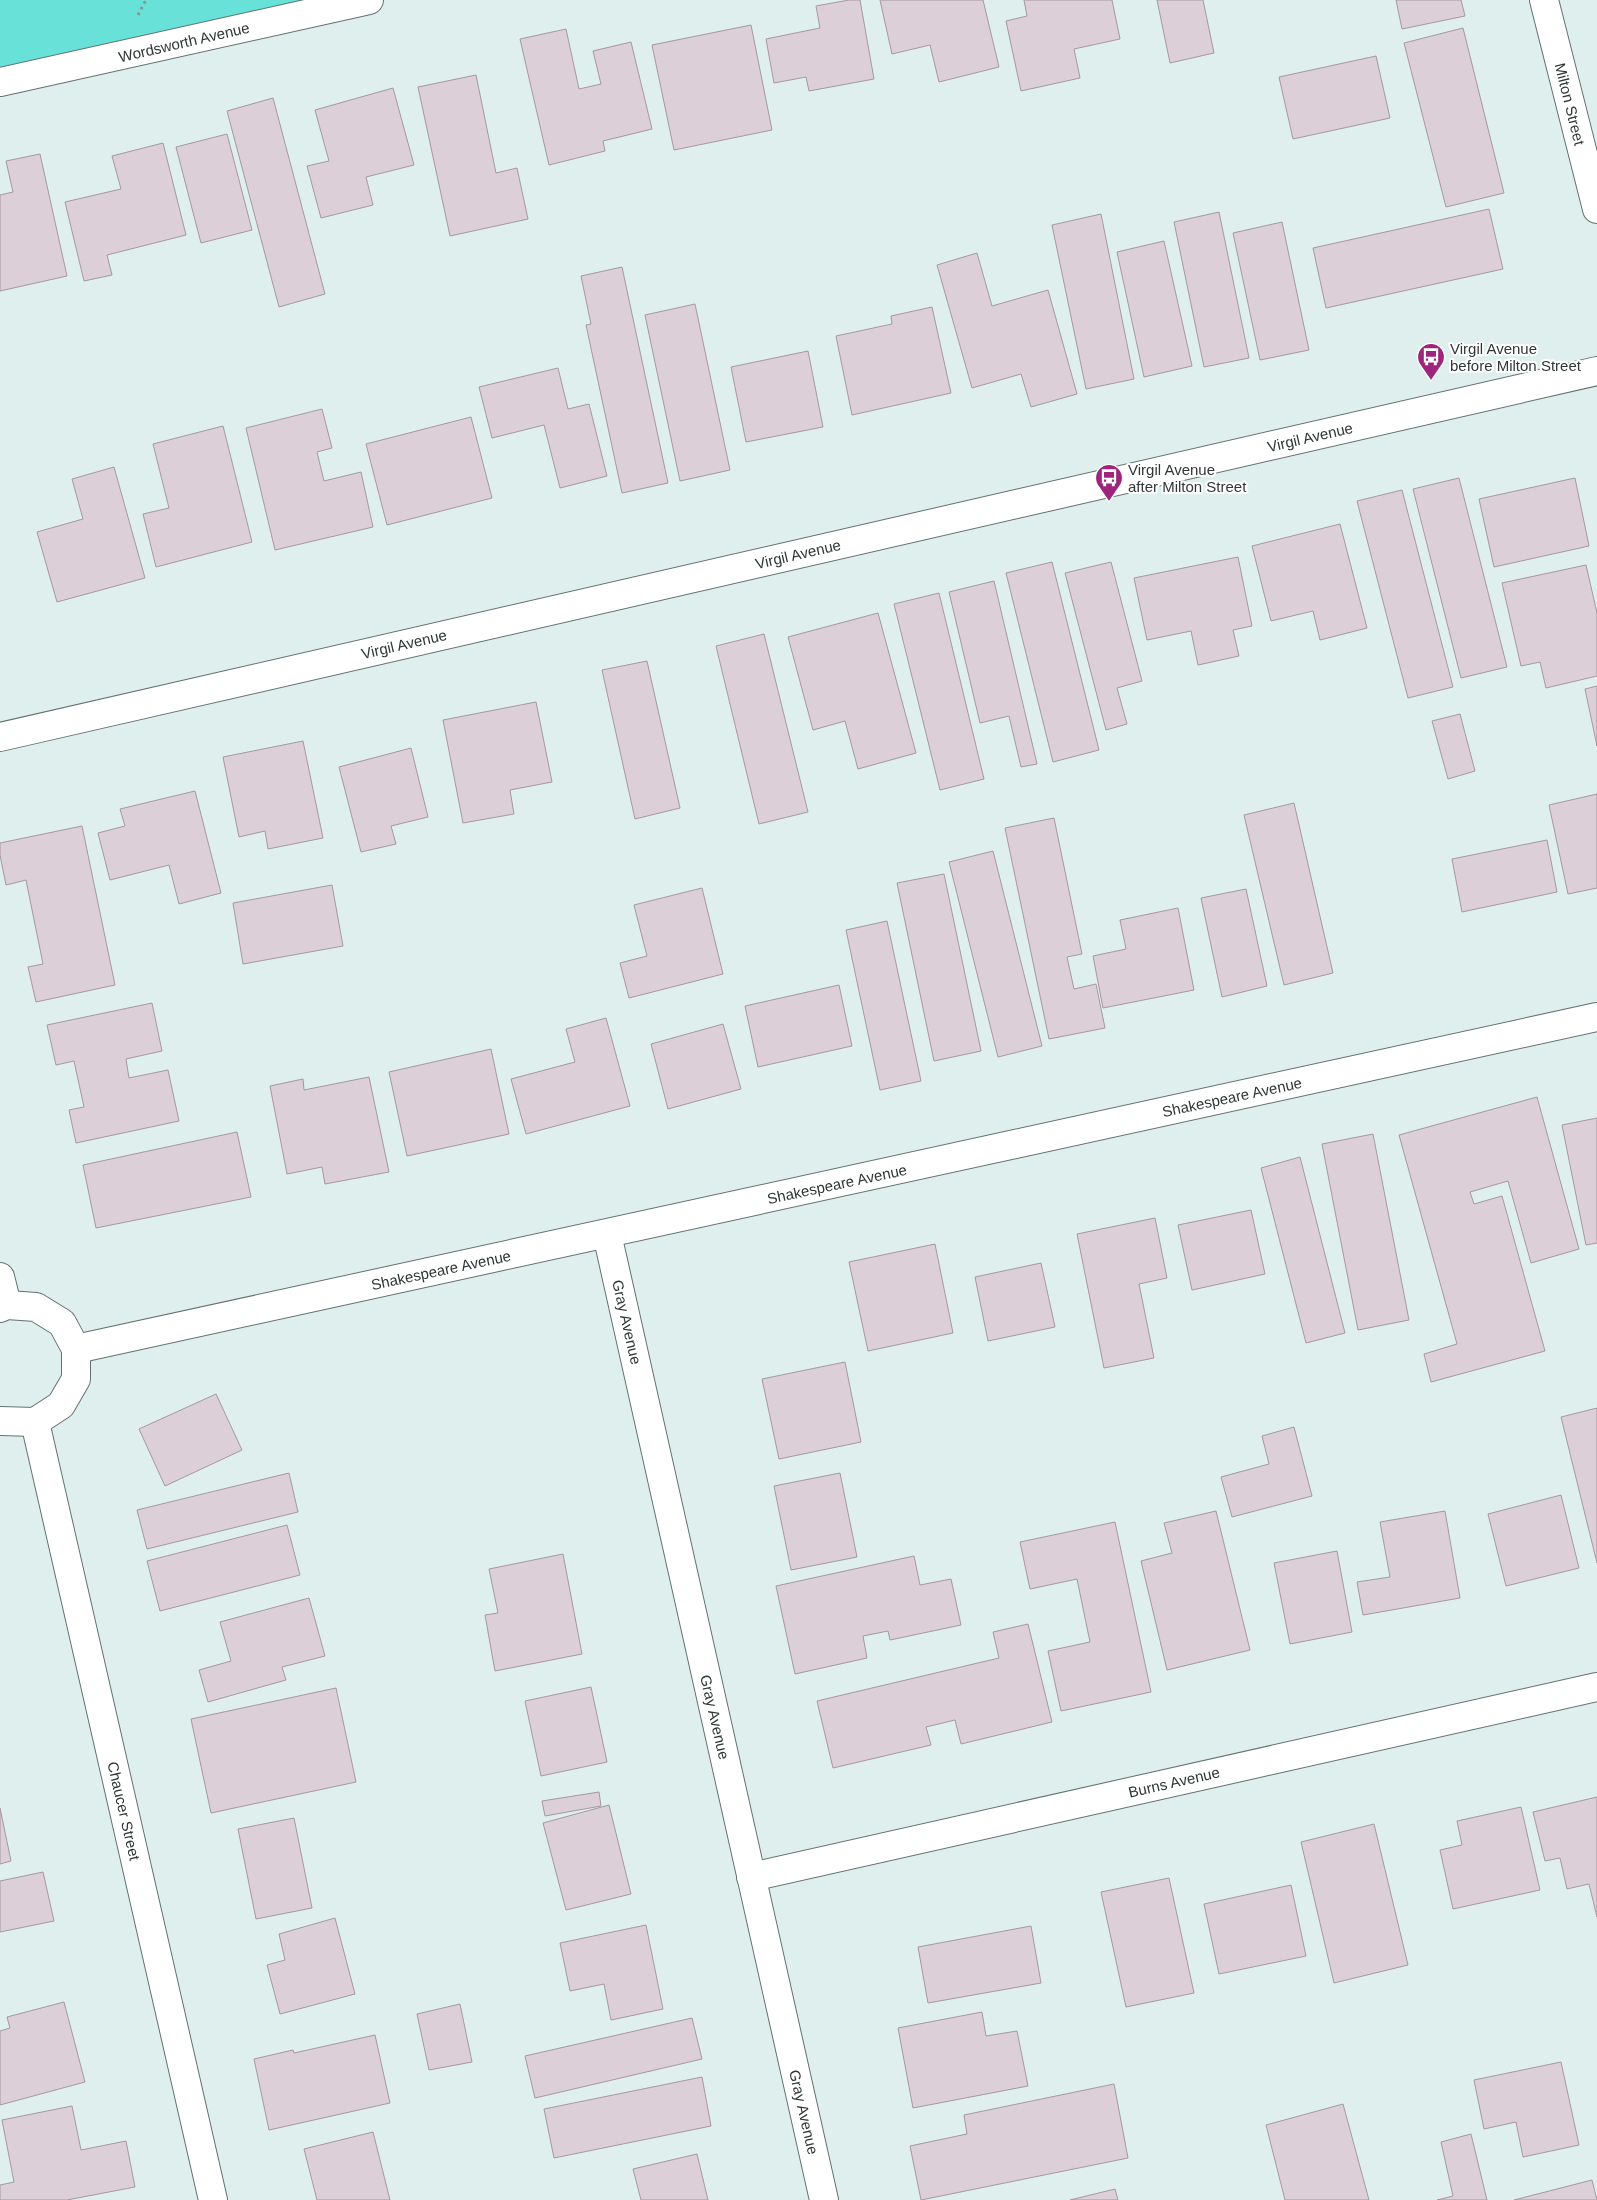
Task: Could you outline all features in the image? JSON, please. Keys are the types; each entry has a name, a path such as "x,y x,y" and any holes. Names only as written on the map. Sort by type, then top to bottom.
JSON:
{"street":[{"name":"Wordsworth Avenue","path":"0,82 369,0"},
{"name":"Milton Street","path":"1544,0 1597,209"},
{"name":"Virgil Avenue","path":"0,736 1597,371"},
{"name":"Shakespeare Avenue","path":"76,1348 607,1234 1597,1017"},
{"name":"Gray Avenue","path":"607,1234 824,2200"},
{"path":"0,1277 3,1307 36,1307 62,1323 76,1348 76,1379 61,1405 35,1422 0,1420"},
{"name":"Chaucer Street","path":"35,1422 213,2200"},
{"name":"Burns Avenue","path":"751,1876 1597,1687"}],"shaded area":[{"path":"0,0 369,0 0,77"}],"building":[{"path":"860,0 874,79 809,91 806,77 774,83 766,39 820,28 816,6"},
{"path":"880,0 983,0 999,67 939,82 930,45 892,54"},
{"path":"1024,0 1112,0 1120,39 1074,49 1080,78 1021,91 1006,21 1027,16"},
{"path":"1157,0 1203,0 1214,53 1170,63"},
{"path":"1396,0 1461,0 1465,16 1402,29"},
{"path":"751,25 772,130 674,150 652,45"},
{"path":"1463,28 1504,193 1446,207 1404,43"},
{"path":"566,29 579,89 601,84 593,51 631,42 652,129 603,141 605,151 549,165 520,39"},
{"path":"1376,56 1390,118 1293,139 1279,77"},
{"path":"476,75 496,173 517,168 528,219 450,236 418,87"},
{"path":"393,88 414,165 366,177 373,205 321,218 307,166 329,161 315,110"},
{"path":"273,98 325,294 279,307 227,111"},
{"path":"227,134 252,230 201,243 176,147"},
{"path":"163,143 186,235 107,255 112,275 84,281 65,202 121,189 112,156"},
{"path":"40,154 67,276 0,291 0,195 13,192 6,161"},
{"path":"1489,209 1503,269 1326,308 1313,248"},
{"path":"1219,212 1249,358 1204,367 1174,222"},
{"path":"1101,214 1134,379 1086,389 1052,225"},
{"path":"1282,222 1309,350 1260,360 1233,233"},
{"path":"1164,241 1192,366 1144,377 1117,252"},
{"path":"977,253 992,306 1048,290 1077,394 1031,407 1021,374 972,388 937,265"},
{"path":"622,267 668,483 622,493 586,325 591,324 581,276"},
{"path":"695,304 730,470 680,481 645,315"},
{"path":"932,307 951,393 852,415 836,336 892,324 891,316"},
{"path":"808,351 823,427 746,442 731,367"},
{"path":"558,368 568,409 589,404 607,476 560,488 544,425 492,438 479,387"},
{"path":"322,409 332,448 317,452 324,481 361,472 373,527 275,550 246,428"},
{"path":"471,417 492,498 387,525 366,444"},
{"path":"223,426 252,542 156,567 143,514 169,508 153,444"},
{"path":"114,467 145,578 57,602 37,532 83,519 72,479"},
{"path":"1459,478 1507,667 1461,678 1413,489"},
{"path":"1575,478 1589,546 1494,567 1479,499"},
{"path":"1402,490 1453,687 1408,698 1357,501"},
{"path":"1340,524 1367,628 1320,640 1313,611 1271,621 1252,546"},
{"path":"1238,557 1252,626 1233,630 1239,656 1198,665 1191,631 1147,640 1134,578"},
{"path":"1052,562 1099,750 1053,762 1006,573"},
{"path":"1111,562 1142,681 1117,688 1127,724 1106,730 1065,573"},
{"path":"1586,565 1597,613 1597,676 1546,688 1540,662 1521,666 1502,583"},
{"path":"994,581 1037,764 1021,767 1009,716 980,723 949,592"},
{"path":"939,593 984,779 940,790 894,604"},
{"path":"878,613 916,753 858,769 845,721 813,730 788,637"},
{"path":"764,634 808,812 759,824 716,646"},
{"path":"647,661 680,808 635,819 602,670"},
{"path":"1597,686 1597,746 1585,689"},
{"path":"536,702 552,782 510,790 514,814 463,823 443,720"},
{"path":"1460,714 1475,771 1448,779 1432,721"},
{"path":"303,741 323,838 268,849 265,831 239,837 223,757"},
{"path":"411,748 428,817 391,826 396,844 361,852 339,767"},
{"path":"195,791 221,893 179,904 169,865 110,880 98,833 125,826 120,809"},
{"path":"1597,794 1597,888 1568,894 1549,805"},
{"path":"1294,803 1333,973 1284,985 1244,815"},
{"path":"1054,818 1082,954 1067,957 1074,989 1096,984 1105,1028 1049,1039 1005,828"},
{"path":"82,826 115,985 36,1002 28,967 43,964 26,880 6,885 0,855 0,843"},
{"path":"1547,840 1557,892 1462,912 1452,859"},
{"path":"993,851 1042,1046 998,1057 949,862"},
{"path":"944,874 981,1051 934,1061 897,883"},
{"path":"332,885 343,946 243,964 233,903"},
{"path":"702,888 723,974 629,998 620,963 647,956 634,905"},
{"path":"1246,889 1267,986 1222,997 1201,898"},
{"path":"1178,908 1194,990 1103,1008 1093,956 1126,949 1120,920"},
{"path":"887,921 921,1081 880,1090 846,930"},
{"path":"839,985 852,1046 758,1067 745,1006"},
{"path":"152,1003 162,1051 126,1059 129,1078 168,1070 179,1121 76,1143 69,1110 84,1107 74,1061 56,1065 47,1025"},
{"path":"606,1018 630,1106 526,1134 511,1079 575,1062 566,1029"},
{"path":"723,1024 741,1089 668,1109 651,1044"},
{"path":"491,1049 509,1134 407,1156 389,1072"},
{"path":"369,1077 389,1172 325,1184 322,1167 287,1174 270,1086 303,1079 304,1090"},
{"path":"1537,1097 1579,1249 1531,1263 1508,1181 1470,1192 1474,1204 1502,1196 1545,1351 1431,1382 1424,1354 1457,1344 1399,1135"},
{"path":"1597,1118 1597,1243 1586,1245 1562,1125"},
{"path":"237,1132 251,1197 96,1228 83,1165"},
{"path":"1373,1134 1409,1320 1358,1330 1322,1144"},
{"path":"1300,1157 1345,1333 1306,1343 1261,1168"},
{"path":"1251,1210 1265,1274 1192,1290 1178,1225"},
{"path":"1155,1218 1167,1278 1139,1284 1154,1358 1104,1368 1077,1234"},
{"path":"935,1244 953,1333 868,1351 849,1262"},
{"path":"1041,1263 1055,1327 988,1341 975,1277"},
{"path":"845,1362 861,1442 779,1459 762,1379"},
{"path":"216,1394 242,1450 165,1486 139,1429"},
{"path":"1597,1408 1597,1563 1561,1417"},
{"path":"1294,1427 1312,1496 1232,1517 1221,1477 1269,1464 1262,1436"},
{"path":"289,1473 298,1512 147,1549 137,1510"},
{"path":"840,1473 857,1557 791,1570 774,1486"},
{"path":"1561,1495 1579,1568 1506,1586 1488,1514"},
{"path":"1216,1511 1250,1650 1167,1670 1141,1561 1172,1553 1164,1523"},
{"path":"1445,1511 1460,1598 1363,1615 1357,1582 1390,1577 1380,1522"},
{"path":"1115,1522 1151,1692 1061,1711 1048,1651 1090,1642 1077,1579 1030,1589 1020,1542"},
{"path":"287,1525 300,1575 160,1611 147,1561"},
{"path":"1337,1551 1352,1632 1290,1644 1274,1563"},
{"path":"563,1554 582,1654 495,1671 485,1615 498,1613 489,1569"},
{"path":"914,1556 920,1585 951,1579 961,1625 890,1640 888,1631 863,1636 867,1658 795,1674 776,1586"},
{"path":"309,1598 325,1656 282,1667 286,1680 208,1702 199,1670 231,1661 220,1622"},
{"path":"1028,1624 1052,1722 961,1744 955,1720 926,1727 931,1745 833,1768 817,1701 999,1658 993,1632"},
{"path":"591,1687 607,1762 541,1776 525,1701"},
{"path":"336,1688 356,1782 211,1813 191,1719"},
{"path":"599,1792 601,1806 545,1816 542,1801"},
{"path":"1597,1797 1597,1917 1589,1884 1567,1889 1560,1858 1545,1861 1533,1812"},
{"path":"609,1805 631,1894 566,1910 543,1823"},
{"path":"1521,1807 1540,1890 1453,1909 1440,1850 1462,1845 1457,1821"},
{"path":"0,1808 11,1861 0,1864"},
{"path":"294,1818 312,1908 256,1919 238,1829"},
{"path":"1374,1824 1408,1965 1334,1983 1301,1842"},
{"path":"43,1872 54,1921 0,1932 0,1881"},
{"path":"1169,1878 1194,1993 1126,2007 1101,1892"},
{"path":"1291,1885 1306,1956 1219,1974 1204,1904"},
{"path":"335,1918 355,1994 280,2014 267,1965 285,1960 279,1934"},
{"path":"646,1925 663,2009 611,2020 604,1984 570,1991 560,1943"},
{"path":"1031,1926 1041,1983 928,2003 918,1947"},
{"path":"64,2002 85,2082 0,2105 0,2031 10,2028 7,2017"},
{"path":"460,2004 472,2062 429,2070 417,2014"},
{"path":"982,2012 986,2036 1017,2031 1028,2086 913,2108 898,2028"},
{"path":"692,2018 702,2059 535,2098 525,2056"},
{"path":"375,2035 390,2103 269,2130 254,2059 293,2050 294,2053"},
{"path":"1561,2062 1579,2145 1523,2157 1516,2122 1484,2129 1474,2080"},
{"path":"702,2077 711,2126 554,2158 544,2109"},
{"path":"1114,2084 1128,2158 921,2200 910,2146 967,2134 964,2115"},
{"path":"1343,2104 1369,2200 1285,2200 1266,2125"},
{"path":"72,2106 81,2150 126,2141 135,2187 67,2200 0,2200 0,2185 14,2182 2,2120"},
{"path":"373,2132 390,2200 317,2200 304,2149"},
{"path":"1471,2134 1487,2200 1437,2200 1453,2196 1441,2142"},
{"path":"697,2154 708,2200 641,2200 633,2169"},
{"path":"1592,2180 1597,2200 1514,2200"},
{"path":"1115,2189 1118,2200 1070,2200"}],"place":[{"name":"Virgil Avenue before Milton Street","path":"1431,381"},
{"name":"Virgil Avenue after Milton Street","path":"1109,502"}]}
